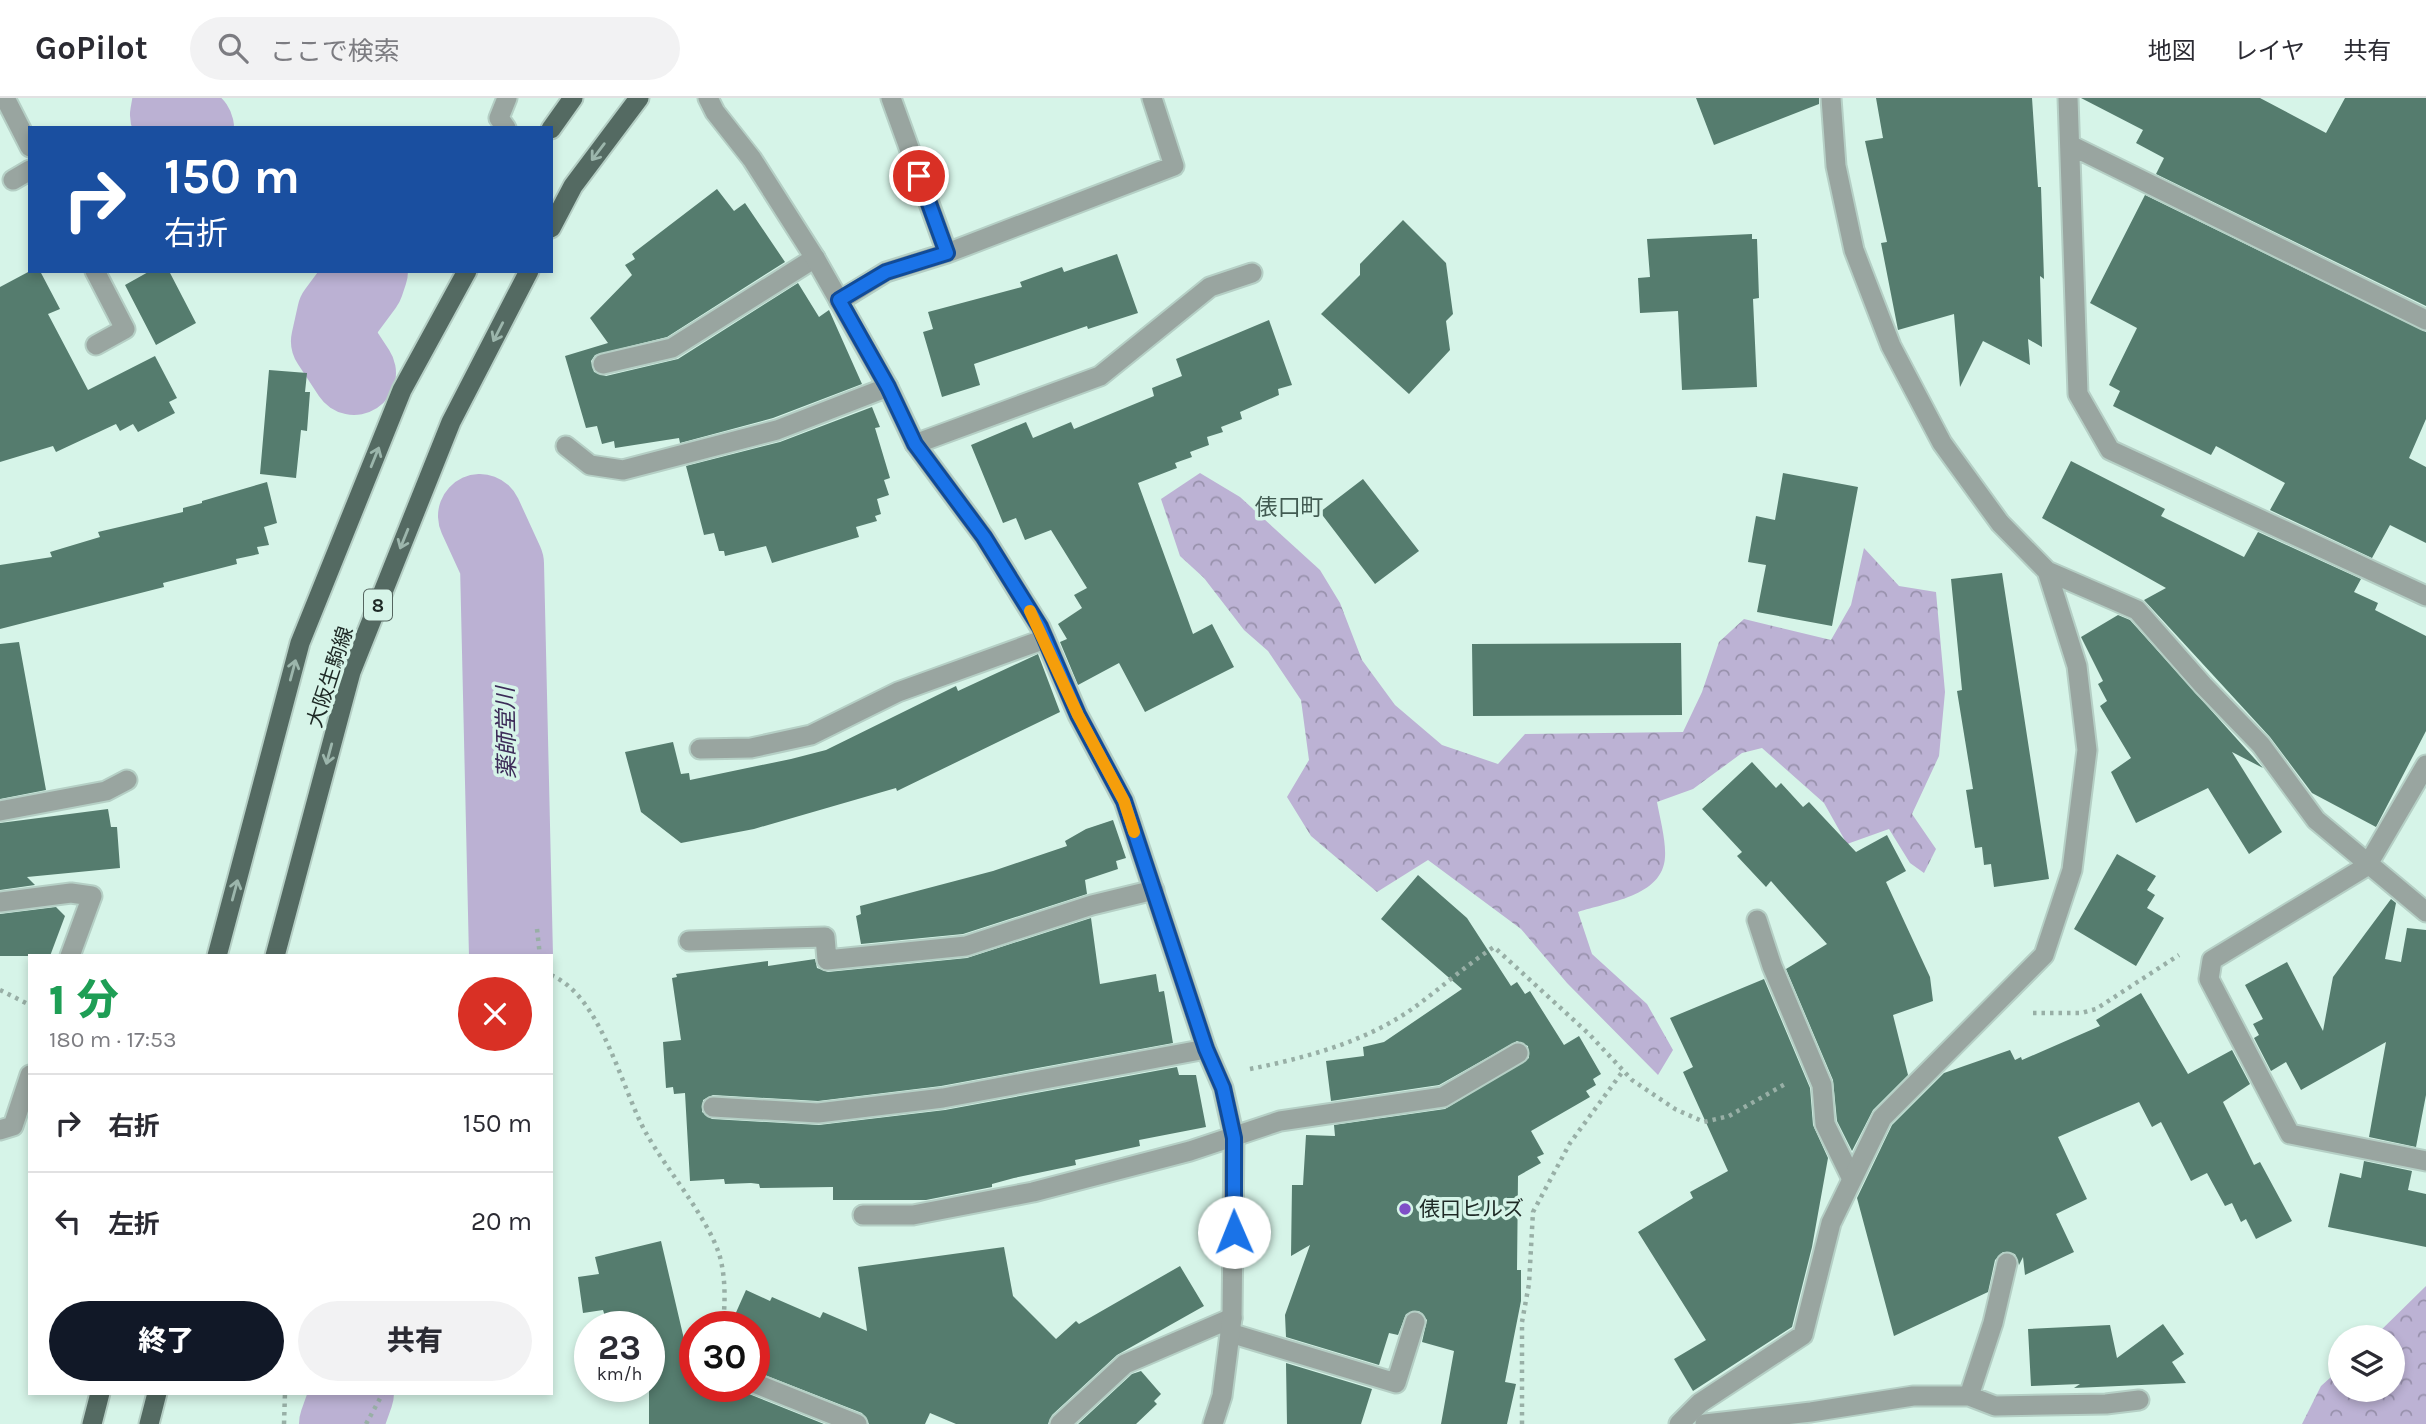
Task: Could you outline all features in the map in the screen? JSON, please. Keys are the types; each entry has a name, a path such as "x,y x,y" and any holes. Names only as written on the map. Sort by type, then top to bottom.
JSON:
{"main road":[{"path":"553,126 573,98"},
{"path":"553,224 573,186 639,98"},
{"name":"大阪生駒線","path":"218,954 300,643 402,390 466,273"},
{"name":"大阪生駒線","path":"276,954 351,672 451,422 528,273"},
{"path":"92,1424 99,1395"},
{"path":"149,1424 156,1395"}],"street":[{"path":"5,98 28,143"},
{"path":"505,126 499,118 507,98"},
{"path":"708,98 715,112 752,159 815,258 888,387 915,444 984,537 1045,639 1078,715 1124,801 1206,1049 1223,1088 1234,1138 1231,1326 1222,1396 1213,1424"},
{"path":"891,98 947,253"},
{"path":"839,300 886,272 947,253 1174,166 1152,98"},
{"path":"1831,98 1836,166 1854,250 1891,346 1942,443 2000,523 2047,571 2137,610 2203,685 2261,745 2316,820 2367,866 2426,912"},
{"path":"2068,98 2077,394 2110,450 2426,596"},
{"path":"2070,145 2426,320"},
{"path":"604,364 672,348 815,258"},
{"path":"96,273 125,329 96,345"},
{"path":"915,444 1100,376 1210,287 1252,273"},
{"path":"566,446 590,465 623,470 777,430 888,387"},
{"path":"1679,1424 1700,1403 1803,1335 1831,1223 1851,1177 1882,1118 2044,955 2072,870 2087,750 2077,666 2047,571"},
{"path":"701,749 751,748 811,735 898,692 1045,639"},
{"path":"2426,765 2367,866 2212,960 2209,979 2290,1134 2426,1161"},
{"path":"0,811 106,791 127,780"},
{"path":"689,941 825,937 827,960 966,946 1092,905 1154,890"},
{"path":"0,902 71,893 92,897 71,954"},
{"path":"1757,920 1772,965 1822,1085 1825,1124 1851,1177"},
{"path":"713,1107 832,1111 943,1098 1206,1049"},
{"path":"863,1215 913,1215 1033,1192 1234,1138 1280,1121 1443,1097 1518,1053"},
{"path":"0,1130 13,1126 28,1081"},
{"path":"1969,1396 1993,1323 2007,1263"},
{"path":"1059,1424 1125,1364 1231,1326 1396,1383 1415,1322"},
{"path":"770,1389 857,1424"},
{"path":"1705,1424 1811,1412 1913,1396 1969,1396 1995,1406 2106,1404 2139,1400"}],"path":[{"path":"537,929 540,954"},
{"path":"1990,1008 2053,1014 2081,1013 2096,1009 2117,997 2185,951 2212,960"},
{"path":"553,976 572,989 598,1025 625,1080 644,1130 719,1255 726,1294 724,1311"},
{"path":"0,990 28,1004"},
{"path":"1522,1424 1522,1322 1529,1284 1533,1213 1570,1143 1623,1071"},
{"path":"284,1424 285,1395"},
{"path":"366,1424 382,1395"}],"green space":[{"path":"1200,473 1240,497 1320,570 1340,603 1362,660 1395,705 1442,745 1498,764 1525,734 1683,732 1702,692 1719,642 1744,619 1831,640 1851,605 1864,548 1899,586 1936,592 1945,692 1939,756 1912,814 1936,849 1924,873 1910,863 1889,829 1847,844 1824,803 1762,748 1742,753 1693,789 1657,802 1665,857 1662,870 1655,881 1632,896 1578,912 1592,954 1647,1004 1673,1050 1658,1075 1567,983 1521,929 1428,860 1377,892 1311,836 1287,797 1309,760 1301,700 1268,651 1244,630 1204,578 1180,556 1161,499"},
{"path":"2426,1286 2426,1424 2302,1424 2321,1386 2328,1380 2328,1402 2405,1402 2405,1325 2386,1325"}],"building":[{"path":"1696,98 1819,98 1819,104 1714,145"},
{"path":"1876,98 2032,98 2038,187 2041,187 2044,279 2040,276 2042,347 2028,339 2030,365 1983,341 1960,387 1954,314 1898,330 1881,243 1887,242 1865,141 1883,138"},
{"path":"2081,98 2260,98 2326,133 2345,98 2426,98 2426,306 2156,174 2164,158 2136,143 2143,130"},
{"path":"717,189 734,211 745,203 785,262 667,337 595,355 591,361 594,372 606,376 678,359 798,283 819,317 829,310 862,384 773,418 680,443 679,438 615,448 614,441 602,444 597,426 586,428 565,356 608,343 590,318 632,275 625,265 635,259 632,254"},
{"path":"2145,195 2426,332 2426,419 2409,458 2426,467 2426,543 2390,525 2372,558 2270,510 2285,483 2216,446 2211,455 2113,406 2120,391 2109,385 2137,328 2090,303"},
{"path":"1403,220 1446,263 1453,314 1446,321 1450,350 1409,394 1321,314 1360,275 1360,264"},
{"path":"1752,234 1752,239 1757,239 1759,298 1753,299 1757,387 1682,390 1678,311 1640,313 1638,278 1650,277 1647,239"},
{"path":"1117,254 1138,313 1088,329 1087,326 974,364 980,385 942,397 923,332 933,329 928,312 1022,287 1020,282 1062,267 1064,272"},
{"path":"28,272 41,273 60,309 48,314 88,390 155,356 177,398 169,402 175,413 138,432 133,424 120,431 116,424 56,452 53,446 0,462 0,287"},
{"path":"146,273 170,273 196,323 156,345 125,285"},
{"path":"1269,320 1292,385 1278,389 1279,395 1240,412 1242,419 1221,427 1223,432 1207,437 1209,445 1190,452 1192,457 1175,463 1177,468 1138,483 1193,634 1212,624 1234,667 1145,712 1119,663 1078,685 1060,642 1067,639 1058,624 1082,608 1074,595 1087,588 1051,530 1025,540 1016,518 1003,523 971,445 1026,422 1033,438 1071,422 1074,429 1154,396 1152,388 1182,376 1176,359"},
{"path":"269,370 307,373 305,392 310,392 307,431 301,430 296,478 260,474"},
{"path":"872,407 880,427 875,428 890,478 884,480 889,495 877,499 881,514 875,516 877,521 856,527 859,537 772,563 766,546 725,556 724,551 719,551 714,533 704,535 686,466 780,442"},
{"path":"2071,461 2165,509 2161,516 2244,557 2258,532 2361,579 2354,592 2378,603 2375,610 2426,636 2426,731 2376,827 2312,793 2270,737 2144,600 2166,588 2042,518"},
{"path":"1783,473 1858,487 1832,626 1757,612 1766,565 1748,562 1756,516 1775,520"},
{"path":"1363,479 1419,551 1375,584 1320,512"},
{"path":"267,482 277,523 264,527 269,545 257,547 259,554 236,559 237,564 163,583 164,587 0,629 0,565 52,557 50,552 100,537 98,532 183,512 183,508 202,501"},
{"path":"2002,573 2049,879 1994,887 1991,864 1984,865 1982,847 1975,848 1966,790 1973,789 1957,691 1962,690 1951,579"},
{"path":"2118,615 2130,620 2263,768 2232,752 2282,832 2249,854 2208,788 2136,823 2111,772 2131,758 2100,706 2107,701 2098,684 2103,681 2081,637"},
{"path":"19,642 46,790 0,799 0,644"},
{"path":"1681,643 1682,715 1473,716 1472,644"},
{"path":"1038,654 1060,712 897,791 896,788 754,829 681,843 641,812 625,752 673,742 681,774 689,773 690,780 791,759 826,750 956,686 958,691"},
{"path":"1752,762 1776,788 1781,783 1803,807 1809,802 1856,852 1887,835 1906,871 1886,882 1930,977 1933,1001 1893,1015 1908,1075 1873,1110 1852,1151 1837,1121 1833,1080 1786,969 1827,944 1771,881 1766,887 1737,856 1742,852 1702,809"},
{"path":"108,809 111,827 117,827 120,868 27,877 35,885 0,890 0,823"},
{"path":"1113,820 1126,858 1116,861 1118,869 1085,880 1087,894 963,934 861,944 856,916 861,914 860,906 993,871 1067,846 1065,841 1086,829"},
{"path":"2117,854 2156,876 2147,890 2155,895 2147,908 2164,918 2136,966 2074,929"},
{"path":"1418,875 1467,918 1511,986 1517,982 1525,994 1530,991 1564,1045 1579,1036 1601,1074 1593,1079 1596,1085 1586,1091 1590,1097 1531,1131 1544,1154 1537,1157 1541,1163 1518,1176 1517,1270 1521,1270 1521,1301 1505,1382 1516,1384 1507,1424 1441,1424 1454,1351 1422,1342 1427,1320 1419,1311 1406,1314 1398,1335 1389,1333 1379,1365 1286,1337 1285,1315 1310,1245 1291,1256 1292,1185 1303,1185 1306,1135 1335,1136 1334,1125 1445,1109 1529,1058 1528,1046 1517,1041 1439,1085 1331,1101 1326,1061 1364,1056 1363,1047 1384,1042 1462,989 1381,919"},
{"path":"2391,899 2396,903 2385,959 2401,962 2407,928 2426,930 2426,1095 2416,1147 2369,1137 2386,1042 2301,1090 2286,1062 2271,1071 2254,1038 2259,1035 2253,1024 2263,1019 2245,985 2287,962 2323,1031 2333,977"},
{"path":"56,907 65,916 51,954 0,956 0,914"},
{"path":"1091,918 1100,984 1156,974 1159,992 1164,991 1173,1043 941,1086 818,1101 713,1095 703,1100 702,1112 712,1119 819,1125 945,1110 1177,1067 1179,1075 1196,1075 1206,1127 1139,1140 1140,1146 1075,1160 1076,1165 1014,1178 992,1184 992,1187 926,1200 833,1200 833,1187 760,1188 759,1184 751,1183 725,1184 724,1179 690,1181 685,1093 674,1094 673,1087 666,1088 663,1042 681,1040 672,978 677,977 676,974 768,961 768,966 815,959 817,968 828,972 967,958"},
{"path":"1764,979 1810,1088 1813,1125 1828,1158 1812,1247 1792,1327 1693,1391 1674,1359 1706,1340 1638,1232 1693,1198 1690,1192 1728,1171 1683,1072 1693,1067 1670,1018"},
{"path":"2141,993 2188,1074 2232,1050 2250,1084 2223,1102 2254,1165 2260,1162 2292,1221 2256,1239 2246,1219 2241,1222 2232,1203 2225,1206 2207,1173 2191,1181 2161,1122 2152,1127 2139,1102 2058,1137 2087,1199 2056,1214 2074,1252 2025,1275 2023,1257 2019,1265 2015,1254 2003,1252 1995,1260 1988,1292 1894,1336 1857,1198 1892,1125 1944,1073 2010,1050 2015,1060 2021,1057 2022,1060 2100,1026 2096,1020"},
{"path":"2364,1161 2412,1171 2408,1190 2426,1194 2426,1247 2328,1227 2340,1173 2361,1178"},
{"path":"661,1241 679,1318 679,1402 769,1402 824,1424 649,1424 649,1402 665,1402 665,1311 583,1311 578,1277 599,1274 595,1257"},
{"path":"1004,1247 1013,1296 1056,1339 1076,1321 1079,1324 1180,1266 1204,1306 1117,1355 1052,1415 1048,1424 956,1424 930,1413 925,1424 869,1424 862,1413 770,1377 770,1311 737,1311 746,1290 770,1301 772,1297 820,1318 823,1312 867,1331 858,1267"},
{"path":"2163,1324 2184,1354 2172,1362 2186,1383 2074,1388 2080,1384 2031,1386 2028,1329 2110,1325 2117,1358"},
{"path":"1286,1363 1372,1389 1361,1424 1287,1424"},
{"path":"1141,1371 1161,1394 1154,1401 1157,1404 1136,1424 1078,1424 1132,1374"}],"waterway":[{"name":"薬師堂川","path":"175,98 172,115 189,126"},
{"name":"薬師堂川","path":"354,373 333,341 339,314 362,283 365,273"},
{"name":"薬師堂川","path":"480,516 502,564 511,954"},
{"name":"薬師堂川","path":"341,1424 351,1395"}],"slow traffic":[{"path":"1030,611 1040,627 1078,715 1124,801 1134,832"}],"place":[{"name":"俵口ヒルズ","path":"1405,1209"}],"district":[{"name":"俵口町","path":"1289,507"}],"route":[{"path":"919,176 947,253 886,272 839,300 888,387 915,444 984,537 1040,627 1078,715 1124,801 1206,1049 1223,1088 1234,1138 1234,1232"}]}
